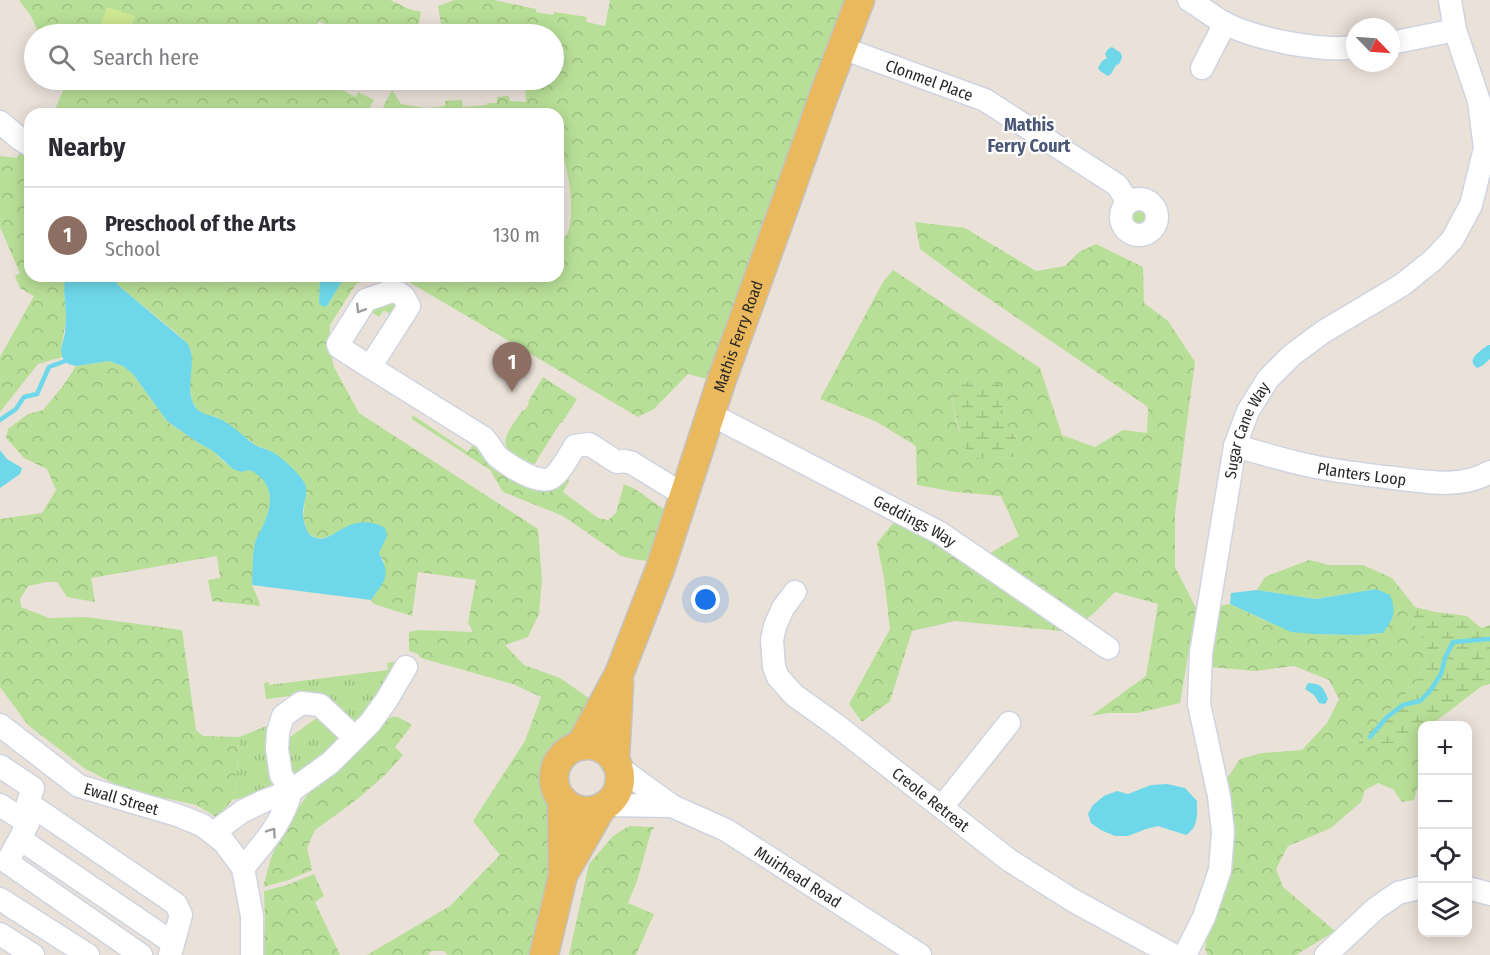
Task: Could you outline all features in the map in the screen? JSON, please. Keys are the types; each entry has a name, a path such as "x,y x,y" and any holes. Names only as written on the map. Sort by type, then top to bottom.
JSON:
{"main road":[{"name":"Mathis Ferry Road","path":"580,746 619,674 660,569 710,414 860,0"},
{"name":"Mathis Ferry Road","path":"616,763 619,674"},
{"path":"563,874 620,783 616,763 609,753 590,745 572,749 565,754 556,768 555,784 562,799 568,805 585,811 604,806"},
{"path":"544,955 563,874 562,799"}],"street":[{"path":"1189,0 1225,23 1257,35 1281,42 1346,48"},
{"name":"Sugar Cane Way","path":"1185,955 1204,917 1220,870 1223,832 1219,796 1199,705 1199,694 1201,653 1235,446 1248,411 1268,379 1292,355 1323,332 1402,285 1433,260 1480,209 1485,148 1479,101 1455,30 1449,0"},
{"path":"1202,68 1225,23"},
{"path":"1400,41 1455,30"},
{"name":"Clonmel Place","path":"842,48 985,100 1116,185 1128,202"},
{"path":"0,122 24,141"},
{"path":"370,367 409,306 399,292 392,291 366,300 338,344 339,347 370,367 484,438 496,455 529,476 538,480 549,479 556,475 575,446 589,444 617,462 623,475 682,502"},
{"name":"Geddings Way","path":"710,414 940,533 1108,648"},
{"name":"Planters Loop","path":"1235,446 1315,467 1438,483 1463,481 1490,472"},
{"name":"Creole Retreat","path":"795,592 783,608 774,626 772,640 774,668 778,677 794,695 1009,860 1074,901 1173,955"},
{"path":"213,833 243,811 291,791 330,763 370,723 406,667"},
{"path":"252,955 252,916 243,867 273,832 287,807 291,791 281,775 277,749 278,732 283,716 301,703 320,705 355,738"},
{"path":"942,807 1009,723"},
{"name":"Ewall Street","path":"0,725 79,786 177,815 202,825 225,842 243,867"},
{"name":"Muirhead Road","path":"616,763 672,806 726,830 920,955"},
{"path":"0,766 33,788 26,822 4,859 141,955"},
{"path":"0,805 26,822 176,904 181,915 172,949 26,822"},
{"name":"Muirhead Road","path":"604,806 672,806"},
{"path":"1326,955 1375,909 1398,893 1418,888"},
{"path":"1472,889 1490,894"},
{"path":"0,899 88,955"},
{"path":"0,934 33,955"}],"green space":[{"path":"19,0 390,0 421,12 419,24 325,24 319,21 317,24 35,24"},
{"path":"455,0 494,0 536,9 536,12 587,17 586,22 605,26 610,0 845,0 711,380 688,374 654,409 638,417 409,282 564,282 564,238 571,216 570,190 564,160 564,108 426,108 445,106 445,101 462,100 463,107 487,105 487,103 497,103 497,97 509,96 510,101 526,102 525,90 564,90 564,24 441,24 438,6"},
{"path":"107,7 135,16 132,24 101,24"},
{"path":"63,90 342,90 356,97 358,92 374,100 370,107 372,108 56,108"},
{"path":"392,90 401,104 426,108 383,108"},
{"path":"24,148 24,282 66,282 66,314 62,357 38,364 0,412 0,357 34,296 20,288 15,276 20,273 0,227 0,156 17,158"},
{"path":"1139,206 1146,209 1149,216 1146,223 1139,226 1132,223 1129,216 1132,209"},
{"path":"915,222 965,228 1036,271 1065,266 1079,252 1096,244 1143,267 1144,303 1168,321 1195,362 1175,513 1175,567 1196,608 1180,703 1137,713 1108,713 1091,716 1146,676 1158,604 1115,592 1071,632 955,621 912,631 890,701 862,722 849,704 890,629 877,543 898,517 949,525 959,554 987,555 1019,536 1001,496 956,492 917,485 916,446 877,422 820,399 883,282 893,270 1040,368 1062,435 1095,447 1123,430 1147,433 1148,407 973,288 920,249","holes":["965,381 976,386 1018,441 1019,458 976,459 958,429 952,401 953,390"]},
{"path":"116,282 320,282 319,304 327,306 341,282 360,282 356,284 330,325 329,344 334,367 359,413 538,529 542,579 539,614 528,637 505,645 524,665 560,678 596,703 572,736 553,754 542,779 552,825 551,860 531,955 448,955 444,951 431,951 428,955 367,955 450,906 500,855 473,821 525,741 541,697 513,684 421,658 418,654 409,651 409,632 420,630 473,632 468,623 476,580 418,572 412,616 374,604 371,600 376,592 384,562 379,553 333,534 320,538 307,533 303,517 306,492 268,450 257,446 217,417 205,415 198,410 192,401 191,350 187,343"},
{"path":"392,299 399,303 392,316 384,310 379,317 370,311"},
{"path":"109,361 123,366 133,374 167,421 213,451 225,463 260,475 268,486 271,502 266,520 255,542 252,585 260,606 212,601 208,580 220,578 217,556 91,578 95,602 67,597 57,582 28,586 20,599 21,607 49,618 86,617 182,630 196,730 203,736 239,737 234,797 220,822 196,805 124,789 84,768 28,725 0,687 0,519 42,513 56,490 47,469 24,458 6,438 8,429 28,414 43,410 76,366"},
{"path":"543,377 577,399 534,465 508,449 505,440 529,404 528,402"},
{"path":"965,381 976,386 998,383 1006,397 999,415 1018,441 1020,458 976,459 963,446 952,400 953,390"},
{"path":"414,416 468,452 475,441 499,468 569,478 563,492 598,518 608,520 616,513 624,484 635,489 665,510 647,561 621,556 563,516 503,492 490,470 413,420 411,417"},
{"path":"1309,560 1329,565 1363,565 1392,578 1415,607 1413,621 1429,652 1416,683 1356,745 1409,742 1418,735 1418,786 1414,800 1402,802 1393,789 1378,783 1365,790 1361,802 1331,828 1288,846 1276,869 1283,887 1335,931 1296,955 1208,955 1205,949 1207,936 1229,880 1231,816 1226,780 1240,759 1262,753 1302,750 1327,723 1339,699 1329,680 1294,666 1255,671 1211,667 1219,606 1230,604 1266,621 1314,634 1382,633 1376,589 1316,599 1257,590 1265,577"},
{"path":"1415,607 1467,616 1481,628 1490,625 1490,684 1482,686 1436,721 1418,721 1418,735 1409,742 1355,746 1416,683 1429,652 1413,621"},
{"path":"396,662 373,705 352,725 314,693 266,699 264,683 269,682 269,685 388,670 387,663"},
{"path":"318,717 340,737 339,744 294,776 290,775 286,740"},
{"path":"398,717 412,725 395,747 403,755 360,797 315,830 307,848 312,870 289,880 263,887 272,855 282,832 307,795 383,720"},
{"path":"269,725 275,780 262,791 232,800 237,773 239,737"},
{"path":"629,826 654,827 628,903 654,914 636,955 569,955 589,864 613,836"},
{"path":"314,874 324,896 315,902 340,955 260,955 265,927 264,891"}],"water":[{"path":"1112,47 1121,53 1122,58 1108,76 1098,68 1107,58 1105,54 1108,49"},
{"path":"65,282 116,282 187,343 192,359 191,393 197,409 219,418 255,445 276,454 295,471 303,480 306,488 303,517 308,533 323,539 352,524 362,522 385,528 387,536 379,553 386,574 383,583 371,600 252,585 255,543 270,506 267,485 250,470 241,472 233,469 213,451 167,421 133,374 123,366 109,361 76,366 68,364 62,357 61,350 66,315"},
{"path":"320,282 341,282 327,306 319,304"},
{"path":"1490,345 1490,359 1477,368 1473,358"},
{"path":"0,450 7,459 22,468 20,474 0,488"},
{"path":"1376,589 1390,595 1393,607 1391,620 1383,633 1358,635 1291,632 1230,604 1231,593 1257,590 1316,599"},
{"path":"1308,683 1323,688 1328,699 1325,704 1319,703 1314,695 1305,689"},
{"path":"1167,784 1185,788 1197,801 1195,824 1186,835 1158,826 1128,836 1115,836 1091,823 1088,814 1093,805 1104,796 1117,791 1128,794 1151,785"}],"waterway":[{"path":"0,420 16,409 24,397 37,394 49,367 65,361"},
{"path":"1370,737 1387,717 1403,705 1420,701 1430,691 1441,674 1445,658 1453,642 1490,639"}],"place":[{"name":"Preschool of the Arts","path":"512,392"}],"district":[{"name":"Mathis Ferry Court","path":"1029,135"}]}
